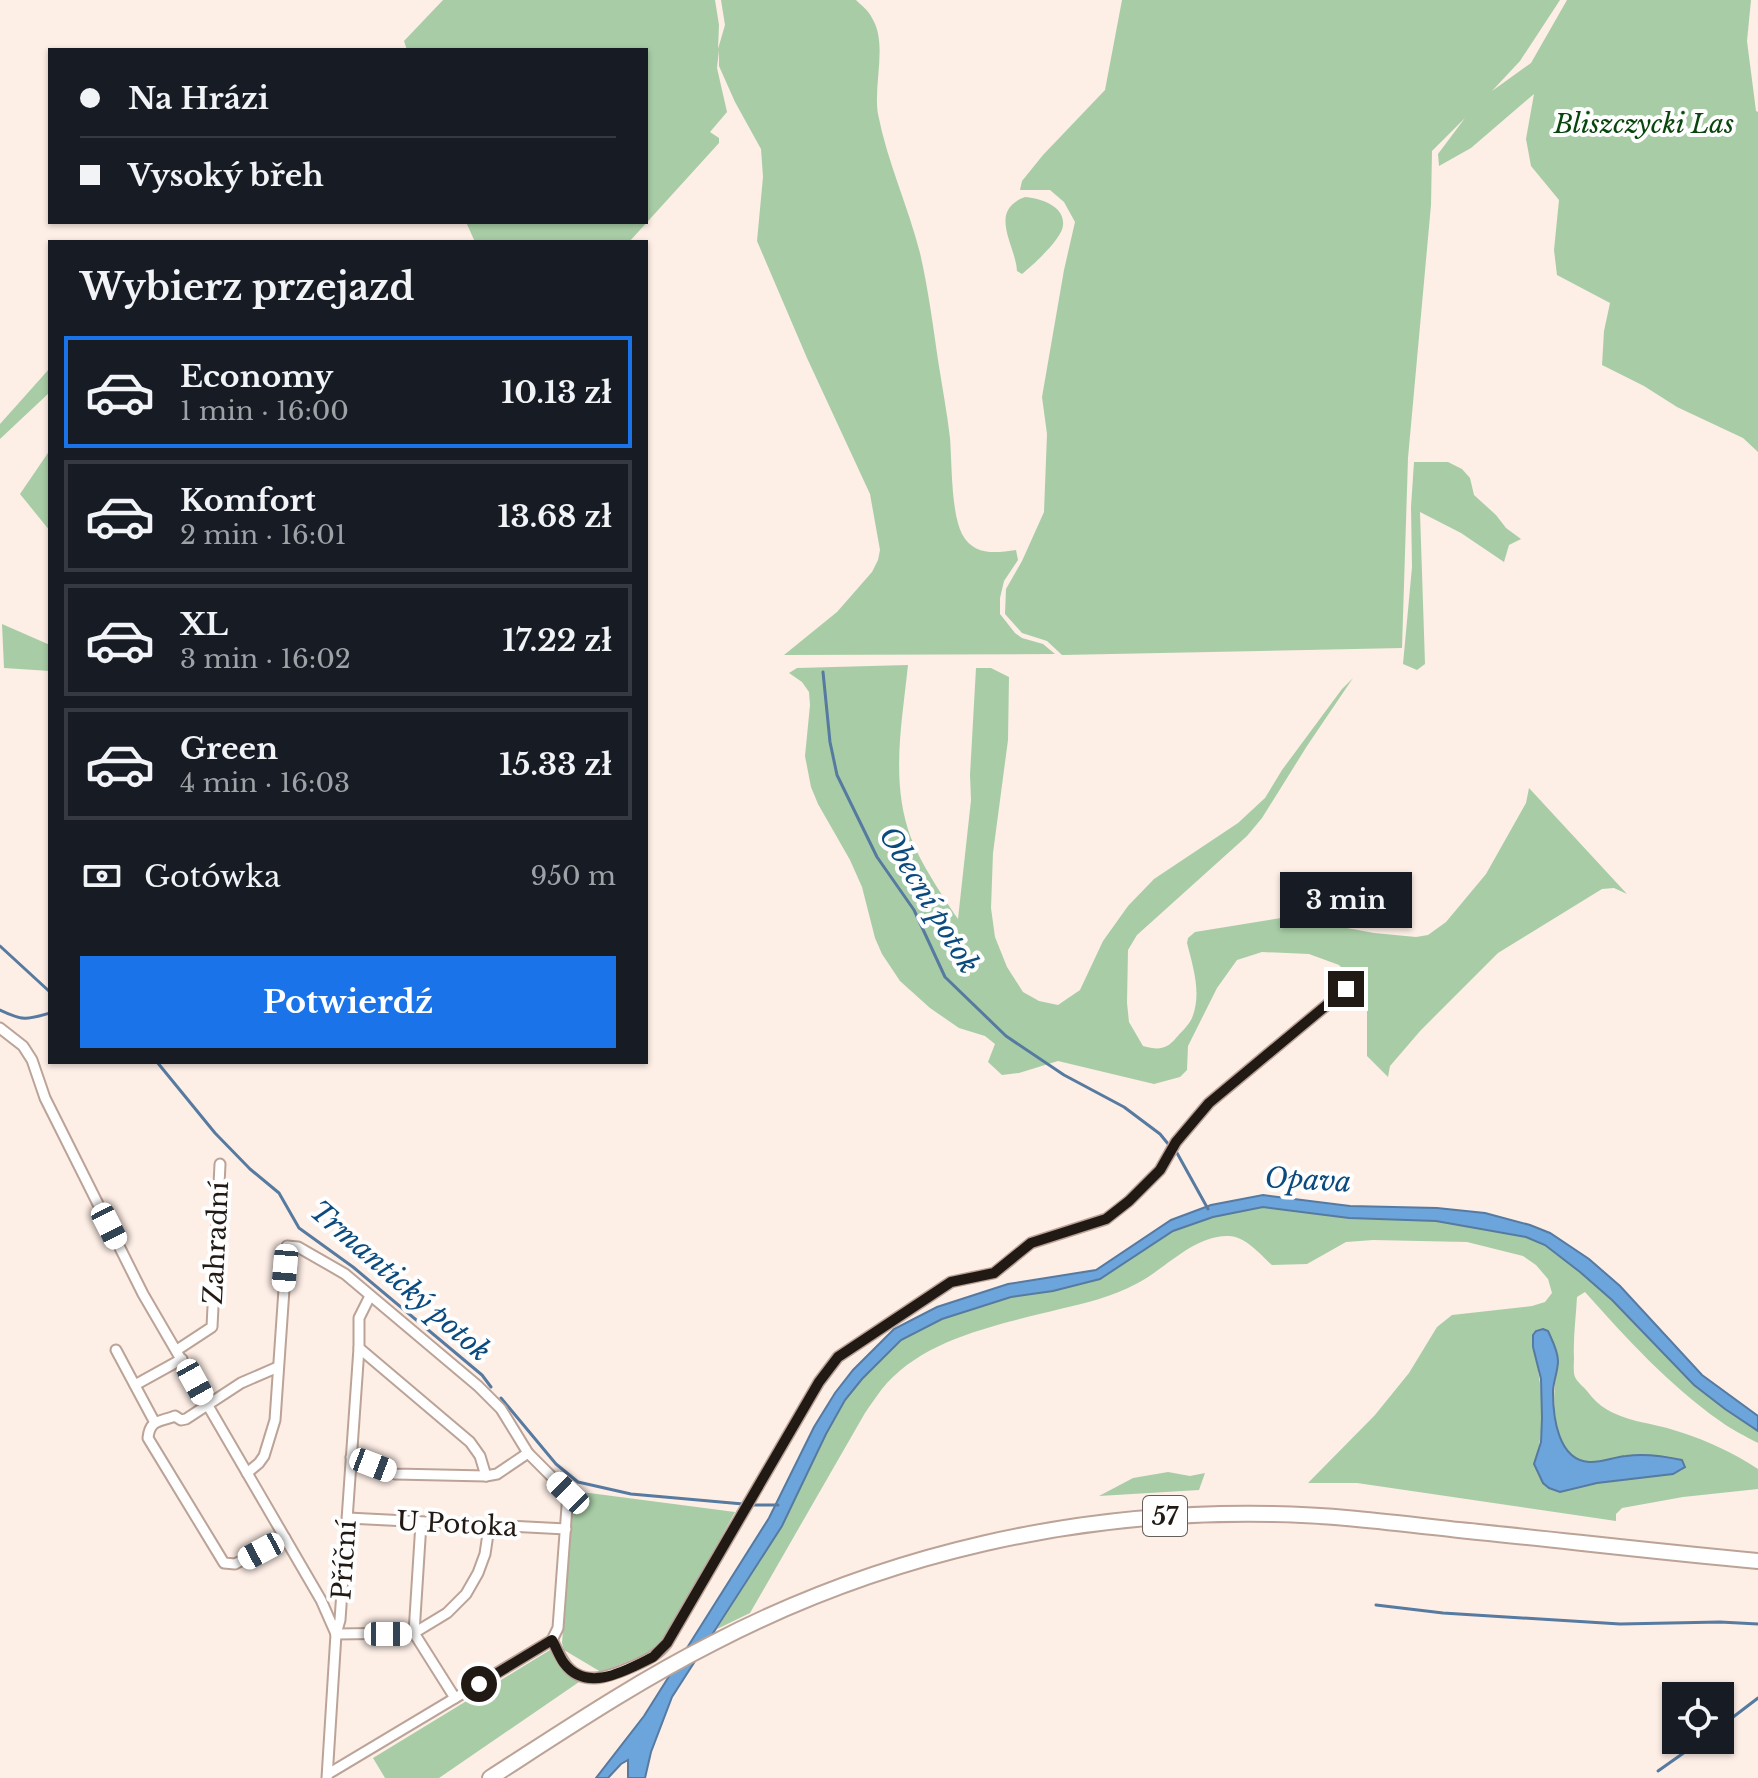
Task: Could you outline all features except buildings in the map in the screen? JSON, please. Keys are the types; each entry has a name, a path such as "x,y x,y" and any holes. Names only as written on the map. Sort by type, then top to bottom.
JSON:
{"main road":[{"name":"57","path":"490,1778 710,1644 782,1610 864,1577 1006,1538 1108,1521 1271,1514 1356,1519 1758,1561"}],"street":[{"path":"552,1640 569,1669 591,1679 607,1677 659,1653 819,1382 838,1357 951,1282 994,1273 1031,1243 1106,1219 1160,1170 1176,1142 1209,1103 1346,989"},
{"path":"0,1028 23,1046 32,1060 45,1098 143,1294 321,1600 336,1634 414,1633 447,1613 466,1594 478,1573 489,1527"},
{"name":"Zahradní","path":"179,1354 212,1327 220,1164"},
{"path":"247,1473 259,1463 268,1447 275,1420 287,1246 298,1247 345,1274 478,1386 501,1409 528,1453 568,1493 558,1628 552,1640 328,1776"},
{"name":"Příční","path":"328,1776 336,1634 340,1620 348,1518 359,1318 370,1296"},
{"path":"359,1348 470,1442 480,1456 486,1476"},
{"path":"116,1350 154,1421"},
{"path":"135,1385 179,1354"},
{"path":"278,1367 241,1383 186,1419 176,1416 154,1421 148,1438 224,1563 235,1564 285,1538"},
{"path":"351,1457 395,1474 486,1476 497,1474 528,1453"},
{"name":"U Potoka","path":"348,1518 566,1529"},
{"path":"421,1523 414,1633 455,1698"},
{"path":"321,1600 341,1596"}],"green space":[{"path":"443,0 715,0 719,25 718,49 725,25 721,0 856,0 871,15 877,28 880,52 878,114 915,235 928,293 949,428 958,525 967,541 979,550 1016,550 1018,560 1004,581 1000,614 1015,633 1043,644 1055,654 784,655 837,612 872,572 880,550 870,494 757,241 763,177 761,149 719,66 719,50 717,68 727,112 710,132 719,138 719,143 648,221 648,48 406,48 404,41"},
{"name":"Bliszczycki Las","path":"1122,0 1560,0 1520,61 1492,91 1531,63 1567,0 1751,0 1747,41 1758,112 1758,452 1743,438 1677,407 1602,365 1610,303 1557,275 1554,250 1559,200 1531,166 1526,139 1534,94 1471,148 1439,166 1438,154 1465,118 1432,151 1431,205 1408,458 1402,648 1062,655 1047,641 1022,633 1005,614 1006,589 1044,512 1047,434 1042,397 1075,222 1064,202 1050,190 1020,190 1022,181 1043,155 1105,90"},
{"path":"1025,197 1044,201 1056,208 1063,218 1063,225 1053,244 1022,274 1017,271 1006,220 1014,203"},
{"path":"467,224 645,224 631,240 474,240"},
{"path":"48,370 48,394 0,439 0,424"},
{"path":"48,453 48,529 20,494"},
{"path":"1414,462 1448,462 1462,469 1470,478 1474,495 1521,539 1509,545 1504,562 1461,533 1420,512 1425,664 1417,670 1403,664 1412,567"},
{"path":"2,624 48,644 48,671 4,668"},
{"path":"908,665 899,752 905,817 920,858 958,919 971,800 976,668 991,668 1009,677 1008,740 993,853 991,908 995,937 1007,967 1023,992 1039,1001 1058,1005 1080,990 1103,941 1128,906 1154,879 1238,823 1265,798 1282,770 1353,678 1262,818 1247,836 1137,935 1128,950 1129,1022 1143,1046 1157,1048 1169,1045 1192,1018 1196,990 1187,943 1195,932 1287,917 1374,933 1416,937 1428,935 1446,922 1486,874 1526,803 1529,788 1627,894 1614,888 1602,889 1498,953 1421,1030 1390,1066 1388,1077 1367,1056 1367,1009 1358,984 1339,965 1309,954 1262,952 1237,960 1217,988 1188,1046 1187,1070 1180,1077 1154,1084 1058,1061 1002,1075 988,1062 995,1044 985,1036 959,1028 930,1008 900,981 882,954 862,887 811,787 805,756 809,692 802,682 789,673 797,668"},
{"path":"1263,1207 1349,1218 1436,1221 1526,1237 1545,1245 1612,1300 1694,1385 1758,1431 1758,1443 1725,1424 1683,1392 1585,1292 1577,1297 1575,1327 1574,1370 1579,1383 1596,1401 1618,1415 1690,1436 1749,1463 1758,1469 1758,1489 1683,1497 1622,1508 1616,1514 1616,1521 1357,1483 1308,1483 1375,1415 1409,1373 1437,1327 1452,1315 1545,1302 1552,1293 1548,1279 1523,1256 1467,1242 1346,1242 1307,1264 1272,1265 1240,1239 1214,1237 1191,1247 1147,1278 1118,1293 967,1334 923,1354 904,1367 887,1383 865,1413 750,1613 717,1629 782,1526 845,1400 901,1340 942,1319 1011,1297 1053,1291 1100,1279 1173,1231 1213,1217","holes":["1533,1347 1558,1360 1555,1418 1558,1433 1572,1455 1589,1462 1633,1458 1682,1470 1560,1492 1535,1464 1542,1406"]},
{"path":"1168,1472 1190,1476 1205,1473 1199,1490 1099,1496 1133,1478"},
{"path":"574,1491 735,1512 664,1642 649,1653 601,1672 564,1650 562,1643"},
{"path":"550,1650 566,1674 579,1682 439,1778 385,1778 373,1758"}],"water":[{"path":"1263,1195 1350,1206 1437,1208 1485,1213 1550,1233 1589,1259 1620,1286 1702,1375 1758,1416 1758,1431 1694,1385 1612,1300 1580,1272 1545,1245 1526,1237 1436,1221 1349,1218 1263,1207 1213,1217 1173,1231 1100,1279 1053,1291 1011,1297 942,1319 901,1340 845,1400 782,1526 672,1697 651,1752 645,1778 628,1778 628,1760 608,1778 596,1778 644,1716 769,1518 814,1427 835,1393 894,1329 937,1307 1008,1284 1096,1270 1171,1220 1211,1205"},
{"path":"1543,1329 1548,1331 1557,1353 1554,1413 1559,1436 1570,1454 1589,1462 1654,1455 1682,1460 1685,1467 1673,1474 1597,1483 1560,1492 1543,1483 1534,1464 1541,1442 1542,1418 1541,1379 1533,1335"}],"waterway":[{"name":"Obecní potok","path":"823,672 830,742 837,775 877,857 914,910 945,977 1006,1036 1064,1075 1124,1107 1160,1134 1169,1145"},
{"path":"0,946 48,990"},
{"name":"Trmantický potok","path":"0,1010 25,1018 48,1014"},
{"name":"Trmantický potok","path":"159,1064 215,1133 279,1193 299,1228 353,1267 482,1375 491,1387"},
{"path":"1177,1153 1208,1209"},
{"name":"Trmantický potok","path":"501,1398 556,1464 578,1482 631,1494 743,1504"},
{"name":"Trmantický potok","path":"754,1505 778,1505"},
{"path":"1376,1605 1443,1613 1620,1624 1758,1624"},
{"path":"1734,1716 1758,1698"},
{"path":"1658,1771 1682,1754"}],"route":[{"path":"479,1684 552,1640 569,1669 591,1679 607,1677 659,1653 819,1382 838,1357 951,1282 994,1273 1031,1243 1106,1219 1160,1170 1176,1142 1209,1103 1346,989"}],"water label":[{"name":"Opava","path":"1308,1180"}]}
